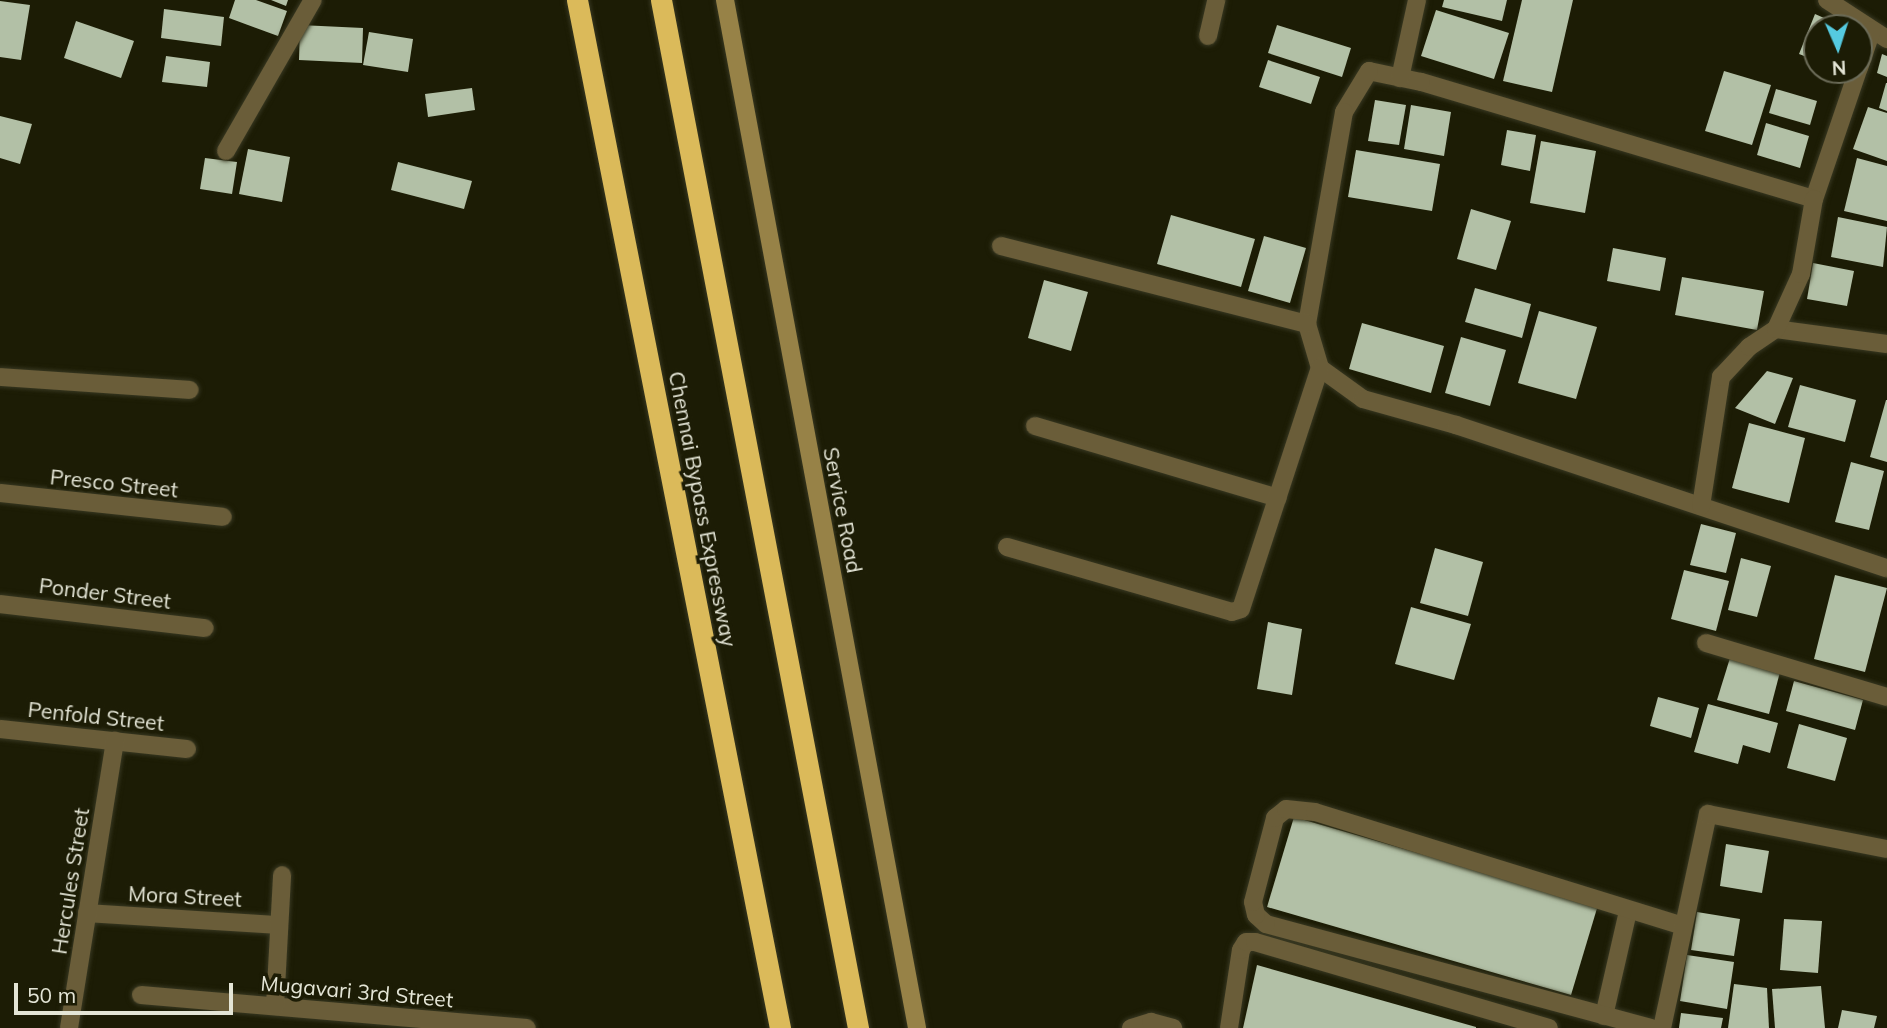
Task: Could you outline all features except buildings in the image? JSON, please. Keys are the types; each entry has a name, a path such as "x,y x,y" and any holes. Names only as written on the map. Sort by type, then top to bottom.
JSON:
{"highway":[{"name":"Chennai Bypass Expressway","path":"577,0 780,1028"},
{"path":"661,0 858,1028"}],"street":[{"path":"226,151 313,0"},
{"name":"Service Road","path":"725,0 917,1028"},
{"path":"1208,36 1216,0"},
{"path":"1400,78 1417,0"},
{"path":"1827,0 1879,35"},
{"path":"1007,547 1237,611 1245,603 1320,368 1307,324 1345,112 1368,71 1814,199"},
{"path":"1701,506 1721,377 1749,347 1776,329 1801,274 1814,199 1854,84"},
{"path":"1001,246 1307,324"},
{"path":"1776,329 1887,344"},
{"path":"1320,368 1363,398 1887,568"},
{"path":"0,377 190,390"},
{"path":"1035,426 1279,498"},
{"name":"Presco Street","path":"0,493 223,517"},
{"name":"Ponder Street","path":"0,604 205,628"},
{"path":"1706,643 1887,697"},
{"name":"Penfold Street","path":"0,729 187,749"},
{"name":"Hercules Street","path":"69,1028 115,741"},
{"path":"1643,1026 1266,924 1256,915 1253,902 1275,818 1286,809 1298,808 1683,926"},
{"path":"1662,1028 1708,814 1887,849"},
{"path":"275,1006 282,875"},
{"path":"1604,1016 1628,911"},
{"name":"Mora Street","path":"87,913 279,925"},
{"path":"1229,1028 1241,950 1245,943 1255,942 1549,1028"},
{"name":"Mugavari 3rd Street","path":"141,995 275,1006 424,1023 527,1028"},
{"path":"1131,1028 1151,1022 1173,1028"}]}
